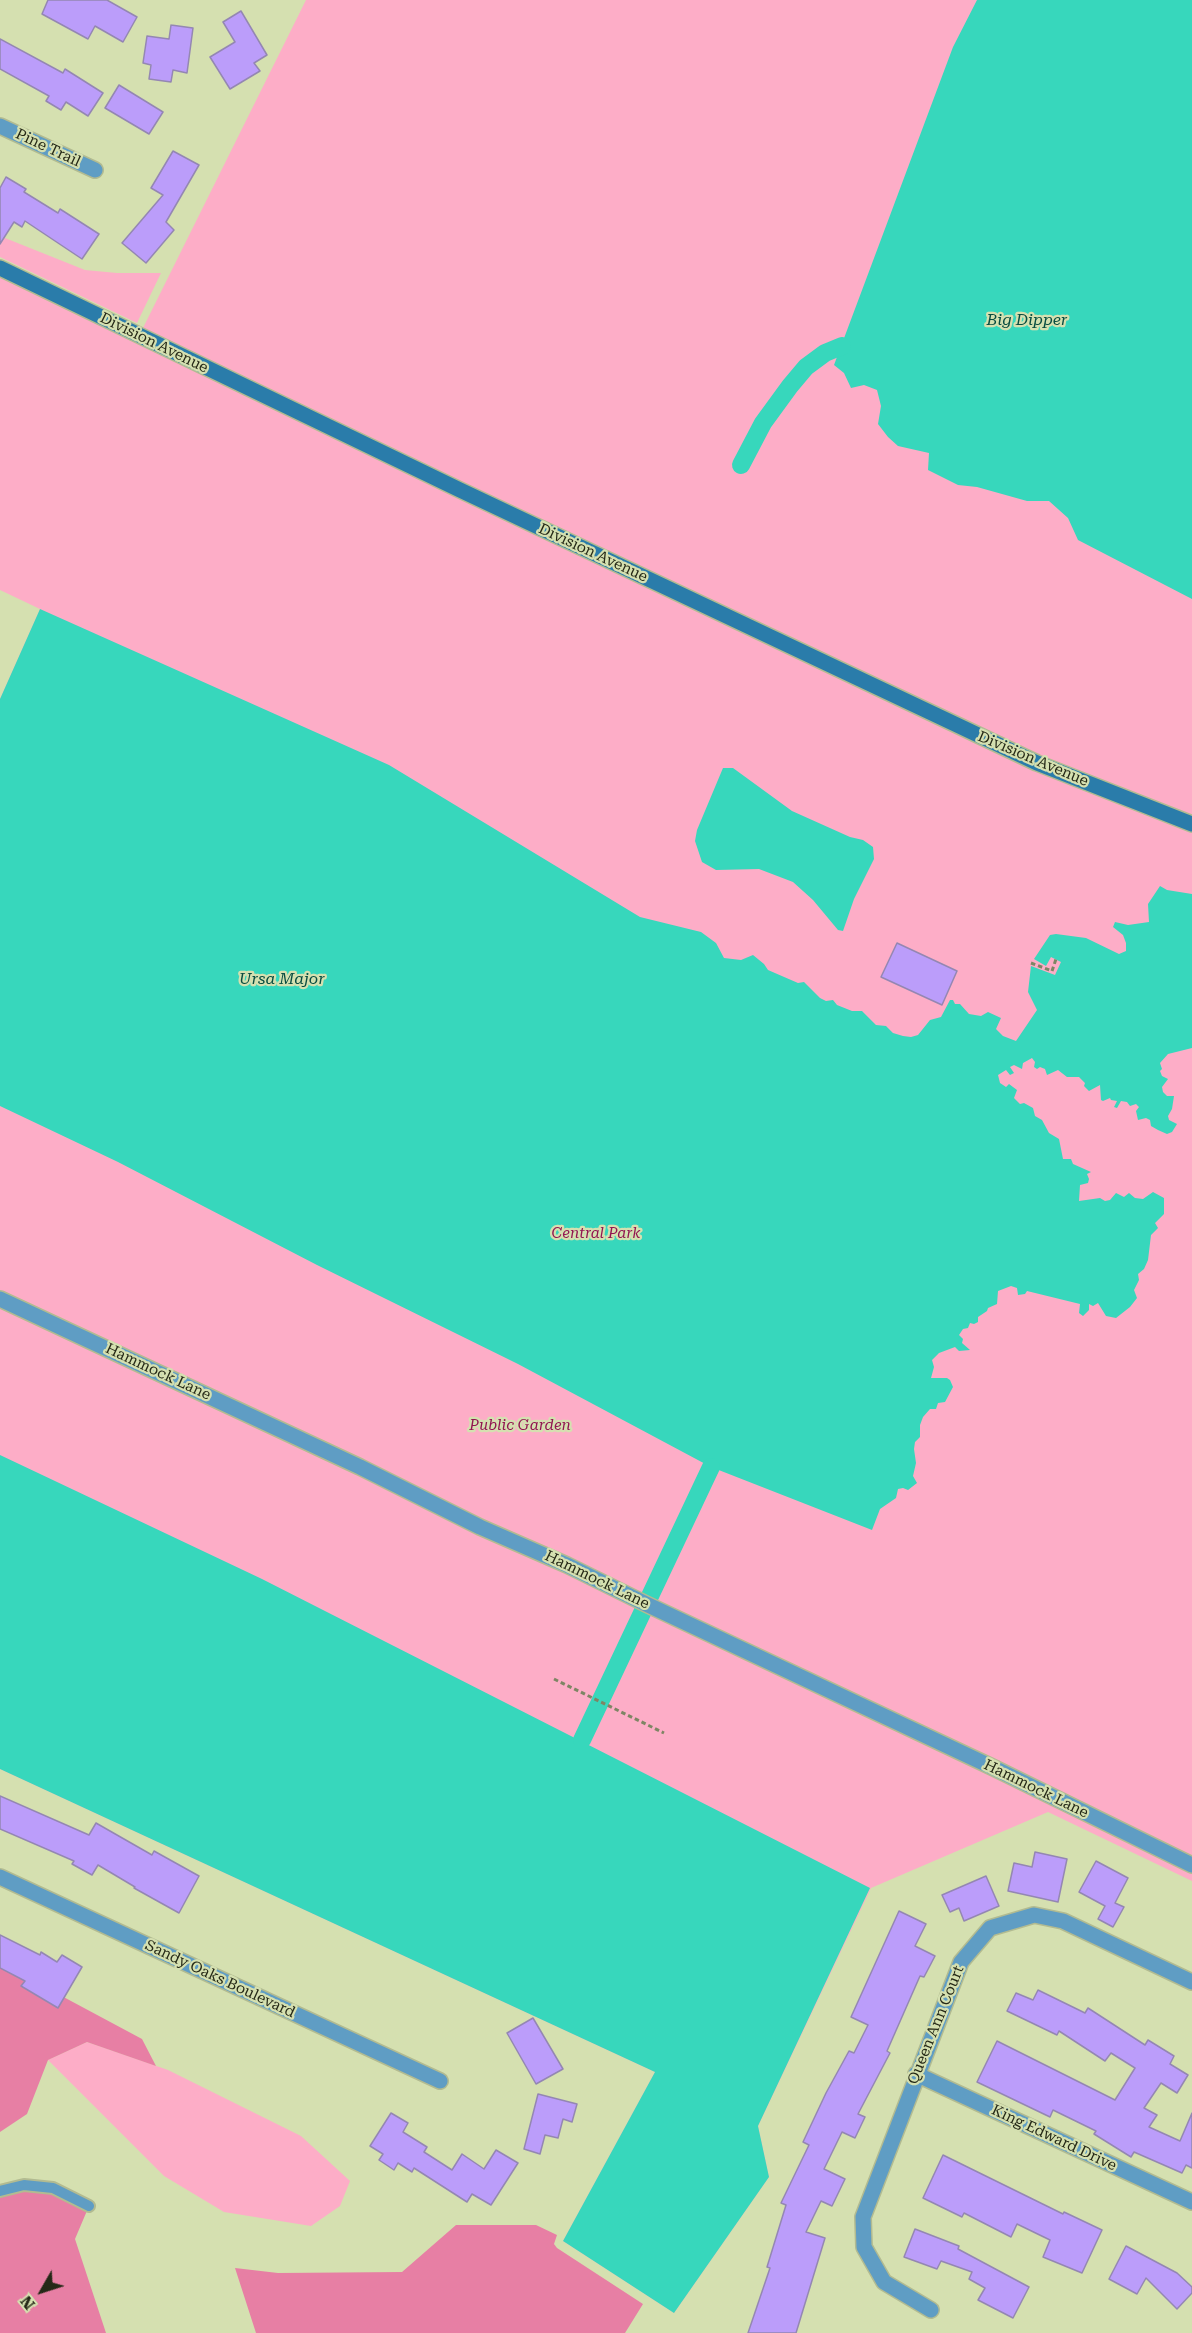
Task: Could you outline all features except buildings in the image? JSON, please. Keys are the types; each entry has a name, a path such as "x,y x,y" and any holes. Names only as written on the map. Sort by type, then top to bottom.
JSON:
{"street":[{"name":"Pine Trail","path":"0,126 95,170"},
{"name":"Division Avenue","path":"0,268 438,480 1037,763 1192,824"},
{"name":"Hammock Lane","path":"0,1299 360,1467 480,1527 567,1565 992,1767 1192,1865"},
{"name":"Sandy Oaks Boulevard","path":"0,1876 440,2081"},
{"name":"Queen Ann Court","path":"931,2310 884,2282 864,2247 863,2217 916,2074 961,1962 990,1928 1034,1915 1063,1920 1192,1982"},
{"name":"King Edward Drive","path":"916,2074 1192,2202"}],"lane":[{"path":"0,2191 24,2185 53,2188 89,2206"}],"path":[{"path":"1030,963 1052,971 1056,959"},
{"path":"554,1679 664,1733"}],"green space":[{"name":"Central Park","path":"306,0 1192,0 1192,1881 1048,1812 871,1888 758,2126 769,2177 674,2313 563,2241 655,2072 0,1769 0,699 40,609 0,590 0,267 139,336"},
{"path":"0,236 85,270 161,273 137,323 0,257"},
{"path":"87,2042 168,2070 301,2136 350,2181 340,2206 311,2226 224,2212 164,2176 48,2060"}],"shaded area":[{"path":"0,1963 142,2039 156,2066 87,2042 48,2060 27,2114 0,2132"},
{"path":"53,2188 89,2206 75,2239 106,2333 0,2333 0,2191"},
{"path":"456,2225 536,2225 557,2235 554,2244 557,2248 643,2304 625,2333 256,2333 235,2268 278,2273 402,2272"}],"water":[{"name":"Big Dipper","path":"977,0 1192,0 1192,599 1078,540 1068,518 1049,501 1027,501 977,487 958,485 928,470 929,453 898,446 878,424 881,406 877,390 864,385 851,388 844,373 834,365 953,47"},
{"name":"Ursa Major","path":"40,609 389,765 640,917 701,932 716,943 724,958 741,960 753,955 768,970 798,983 804,982 820,998 826,1001 833,1000 837,1005 852,1011 862,1011 876,1025 886,1026 893,1033 903,1036 918,1035 930,1020 941,1017 950,1000 953,1000 969,1014 981,1016 988,1012 1001,1018 996,1029 1003,1036 1016,1041 1037,1010 1028,992 1031,966 1055,975 1061,962 1051,957 1046,966 1034,959 1050,935 1086,938 1119,954 1126,951 1126,943 1123,935 1113,927 1115,922 1128,925 1149,922 1148,904 1160,886 1167,890 1192,894 1192,1048 1168,1054 1160,1063 1162,1076 1168,1079 1162,1087 1163,1092 1167,1096 1174,1096 1172,1109 1168,1116 1169,1120 1177,1124 1172,1132 1167,1134 1158,1130 1151,1126 1150,1120 1146,1118 1138,1120 1136,1111 1139,1107 1136,1104 1130,1106 1127,1102 1121,1101 1117,1108 1114,1107 1117,1101 1110,1098 1101,1100 1100,1085 1089,1091 1079,1077 1067,1077 1058,1070 1047,1075 1045,1069 1034,1067 1035,1062 1032,1058 1023,1063 1022,1069 1014,1065 1010,1067 1014,1073 1010,1075 1006,1070 998,1075 1000,1083 1006,1087 1009,1084 1017,1090 1014,1098 1020,1104 1024,1103 1033,1108 1035,1116 1042,1120 1049,1133 1059,1139 1063,1159 1071,1159 1073,1164 1091,1172 1087,1174 1088,1183 1080,1185 1079,1201 1100,1198 1105,1201 1110,1200 1116,1193 1124,1197 1129,1193 1135,1198 1143,1199 1153,1192 1164,1198 1164,1214 1155,1223 1158,1228 1151,1235 1148,1260 1144,1269 1138,1274 1139,1280 1134,1290 1137,1298 1116,1318 1106,1316 1098,1303 1093,1306 1089,1304 1089,1310 1083,1316 1079,1313 1080,1304 1027,1291 1025,1294 1018,1295 1017,1288 1011,1286 998,1291 997,1304 988,1308 978,1317 978,1322 970,1323 968,1328 963,1329 959,1335 963,1339 962,1343 970,1350 959,1351 955,1347 939,1353 932,1360 934,1367 931,1378 947,1378 953,1387 945,1402 938,1403 936,1409 930,1409 920,1425 920,1437 915,1442 914,1449 916,1463 913,1476 917,1483 908,1490 898,1489 896,1498 880,1509 872,1530 711,1467 518,1364 317,1265 118,1162 0,1106 0,699"},
{"path":"723,768 733,768 792,811 850,837 863,840 873,847 874,859 854,899 843,931 838,930 813,900 793,882 759,869 716,870 702,862 695,841 697,830"},
{"path":"0,1455 262,1579 870,1888 758,2126 769,2177 674,2313 563,2241 655,2072 0,1769"}],"waterway":[{"path":"741,465 763,423 806,367 825,353 842,346"},
{"path":"582,1740 711,1467"}],"park label":[{"name":"Public Garden","path":"520,1426"}]}
